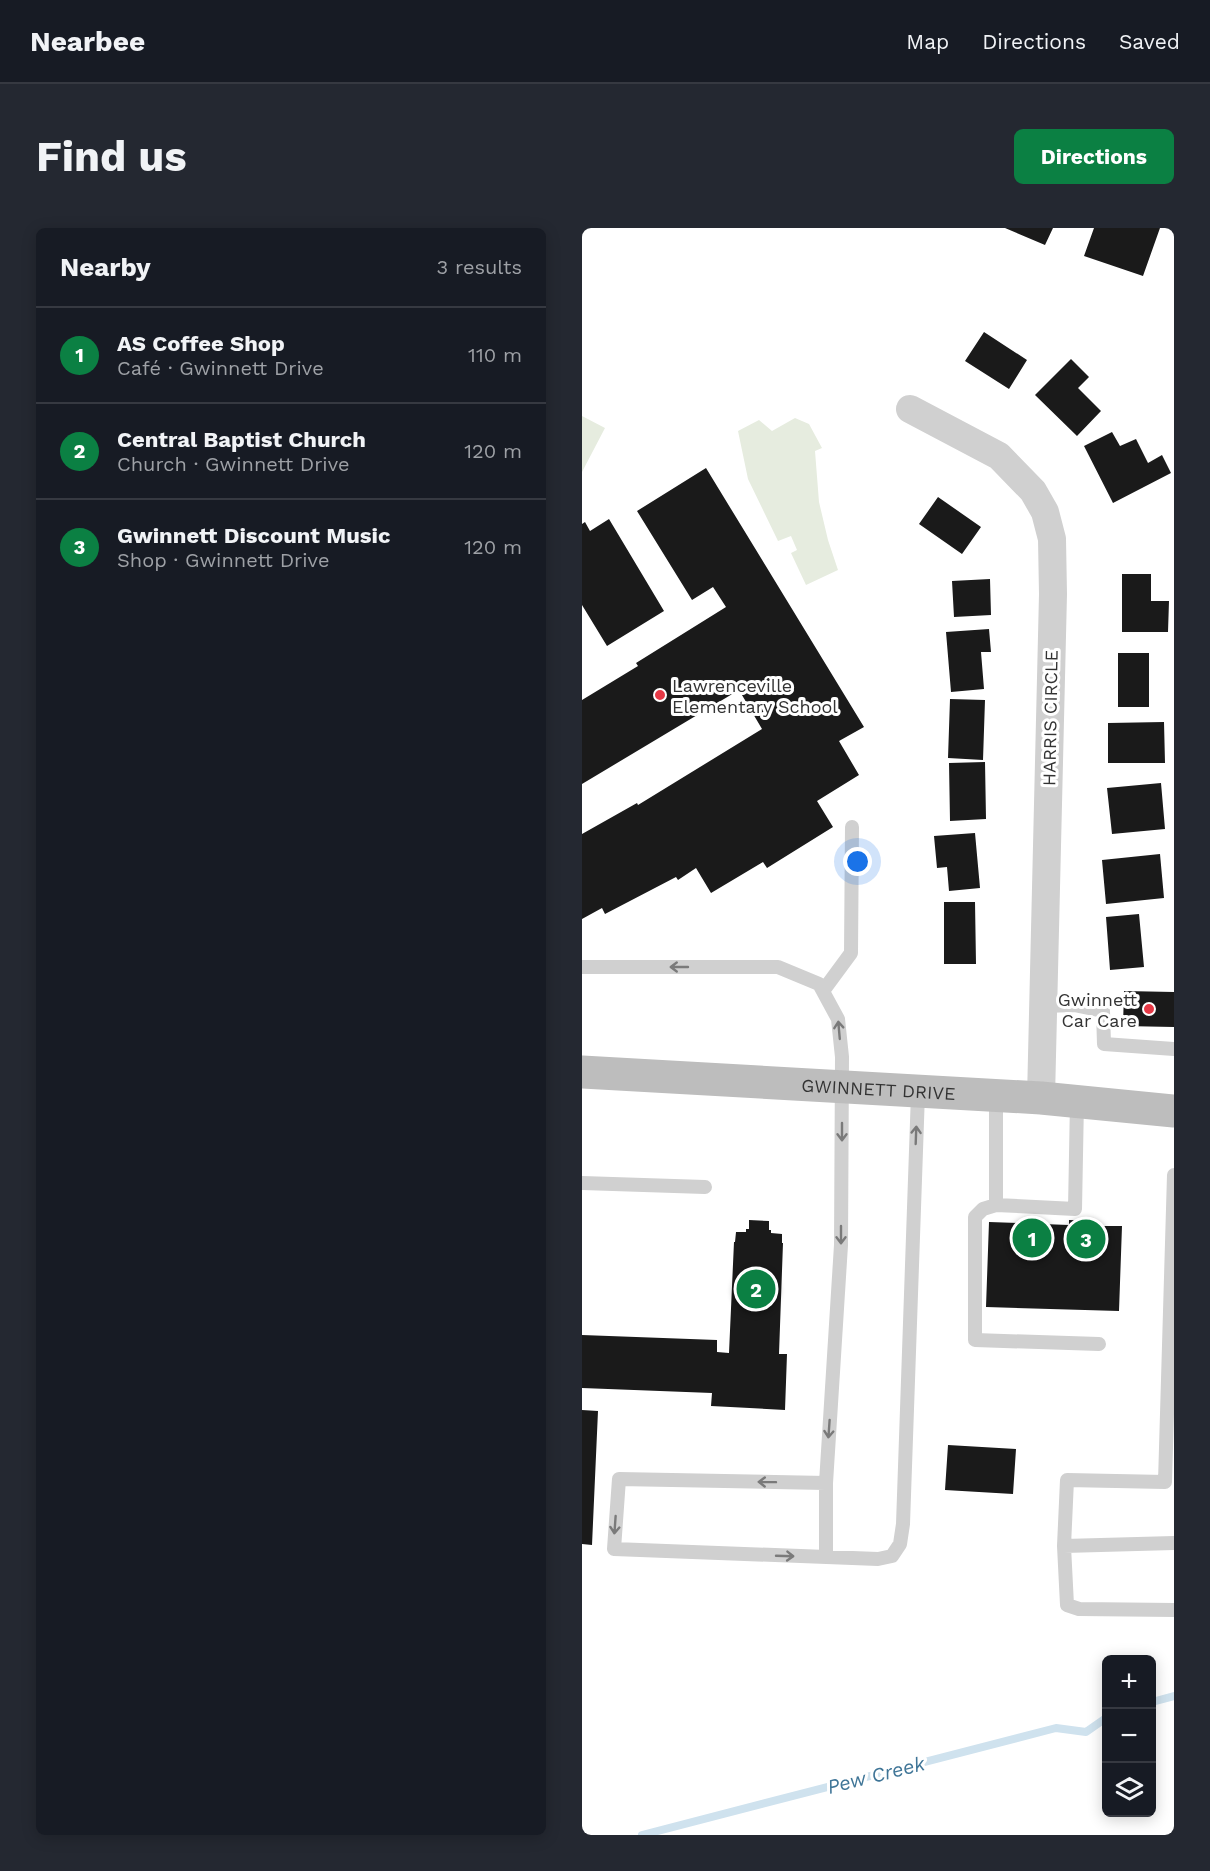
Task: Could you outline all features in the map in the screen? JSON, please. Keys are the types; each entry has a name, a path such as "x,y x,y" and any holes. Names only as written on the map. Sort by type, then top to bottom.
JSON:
{"street":[{"name":"HARRIS CIRCLE","path":"910,409 999,456 1033,491 1045,512 1052,539 1053,594 1041,1098"},
{"name":"GWINNETT DRIVE","path":"582,1072 918,1093 996,1095 1174,1111"}],"lane":[{"path":"823,991 851,953 852,827"},
{"path":"582,967 778,967 819,984 838,1019 842,1057 841,1245 826,1483 826,1557"},
{"path":"1044,1006 1074,1005 1104,1011 1104,1044 1174,1049"},
{"path":"826,1483 619,1479 614,1549 878,1559 892,1556 900,1544 903,1524 918,1093"},
{"path":"996,1095 996,1205"},
{"path":"1077,1101 1075,1209 996,1205 982,1209 975,1217 975,1340 1099,1344"},
{"path":"1174,1174 1169,1482 1067,1480 1064,1546 1067,1605 1079,1609 1174,1610"},
{"path":"582,1183 705,1187"},
{"path":"1064,1546 1174,1543"}],"shaded area":[{"path":"582,416 605,428 582,472"},
{"path":"795,418 809,424 822,448 815,451 819,502 838,570 806,585 791,553 797,550 791,536 778,541 748,479 738,431 759,420 772,431"}],"building":[{"path":"1005,228 1053,228 1045,245"},
{"path":"1094,228 1160,228 1143,276 1084,256"},
{"path":"984,332 1027,360 1009,389 965,361"},
{"path":"1071,359 1089,377 1078,388 1101,411 1077,436 1035,395"},
{"path":"1112,432 1120,446 1136,439 1148,463 1162,455 1171,473 1113,503 1084,446"},
{"name":"Lawrenceville Elementary School","path":"706,468 864,727 839,741 859,775 817,801 833,827 767,868 763,862 711,893 696,868 678,880 676,877 605,914 602,908 582,919 582,834 637,803 638,805 762,729 739,690 582,784 582,700 638,666 636,663 726,607 713,587 692,600 637,511"},
{"path":"938,497 981,527 962,554 919,524"},
{"path":"609,519 664,611 607,646 582,605 582,524 585,522 590,531"},
{"path":"1122,574 1151,574 1151,601 1169,601 1168,632 1122,632"},
{"path":"990,579 991,615 954,617 952,581"},
{"path":"989,629 991,652 981,652 984,689 951,692 946,632"},
{"path":"1118,653 1149,653 1149,707 1118,707"},
{"path":"950,699 985,700 983,760 948,758"},
{"path":"1164,722 1165,763 1108,763 1108,723"},
{"path":"985,762 986,819 950,821 949,763"},
{"path":"1161,783 1165,829 1112,834 1107,788"},
{"path":"975,833 980,888 949,891 947,867 937,868 934,836"},
{"path":"1160,854 1164,898 1106,904 1102,860"},
{"path":"944,902 975,902 976,964 944,964"},
{"path":"1139,914 1144,967 1110,970 1106,917"},
{"name":"Gwinnett Car Care","path":"1124,991 1174,992 1174,1027 1123,1026"},
{"path":"749,1220 769,1221 771,1233 782,1234 779,1354 787,1354 785,1410 711,1406 712,1393 582,1388 582,1335 717,1340 717,1352 729,1353 734,1242 736,1232 746,1232 746,1229 749,1229"},
{"path":"1069,1220 1099,1221 1098,1226 1122,1226 1119,1311 986,1307 989,1222 1069,1225"},
{"path":"582,1410 598,1411 592,1545 582,1544"},
{"path":"948,1445 1016,1449 1013,1494 945,1490"}],"waterway":[{"name":"Pew Creek","path":"1156,1701 1174,1696"},
{"name":"Pew Creek","path":"642,1835 1056,1728 1086,1732 1102,1721"}],"place":[{"name":"Lawrenceville Elementary School","path":"660,695"},
{"name":"Gwinnett Car Care","path":"1149,1009"},
{"name":"AS Coffee Shop","path":"1032,1238"},
{"name":"Gwinnett Discount Music","path":"1086,1239"},
{"name":"Central Baptist Church","path":"756,1289"}]}
